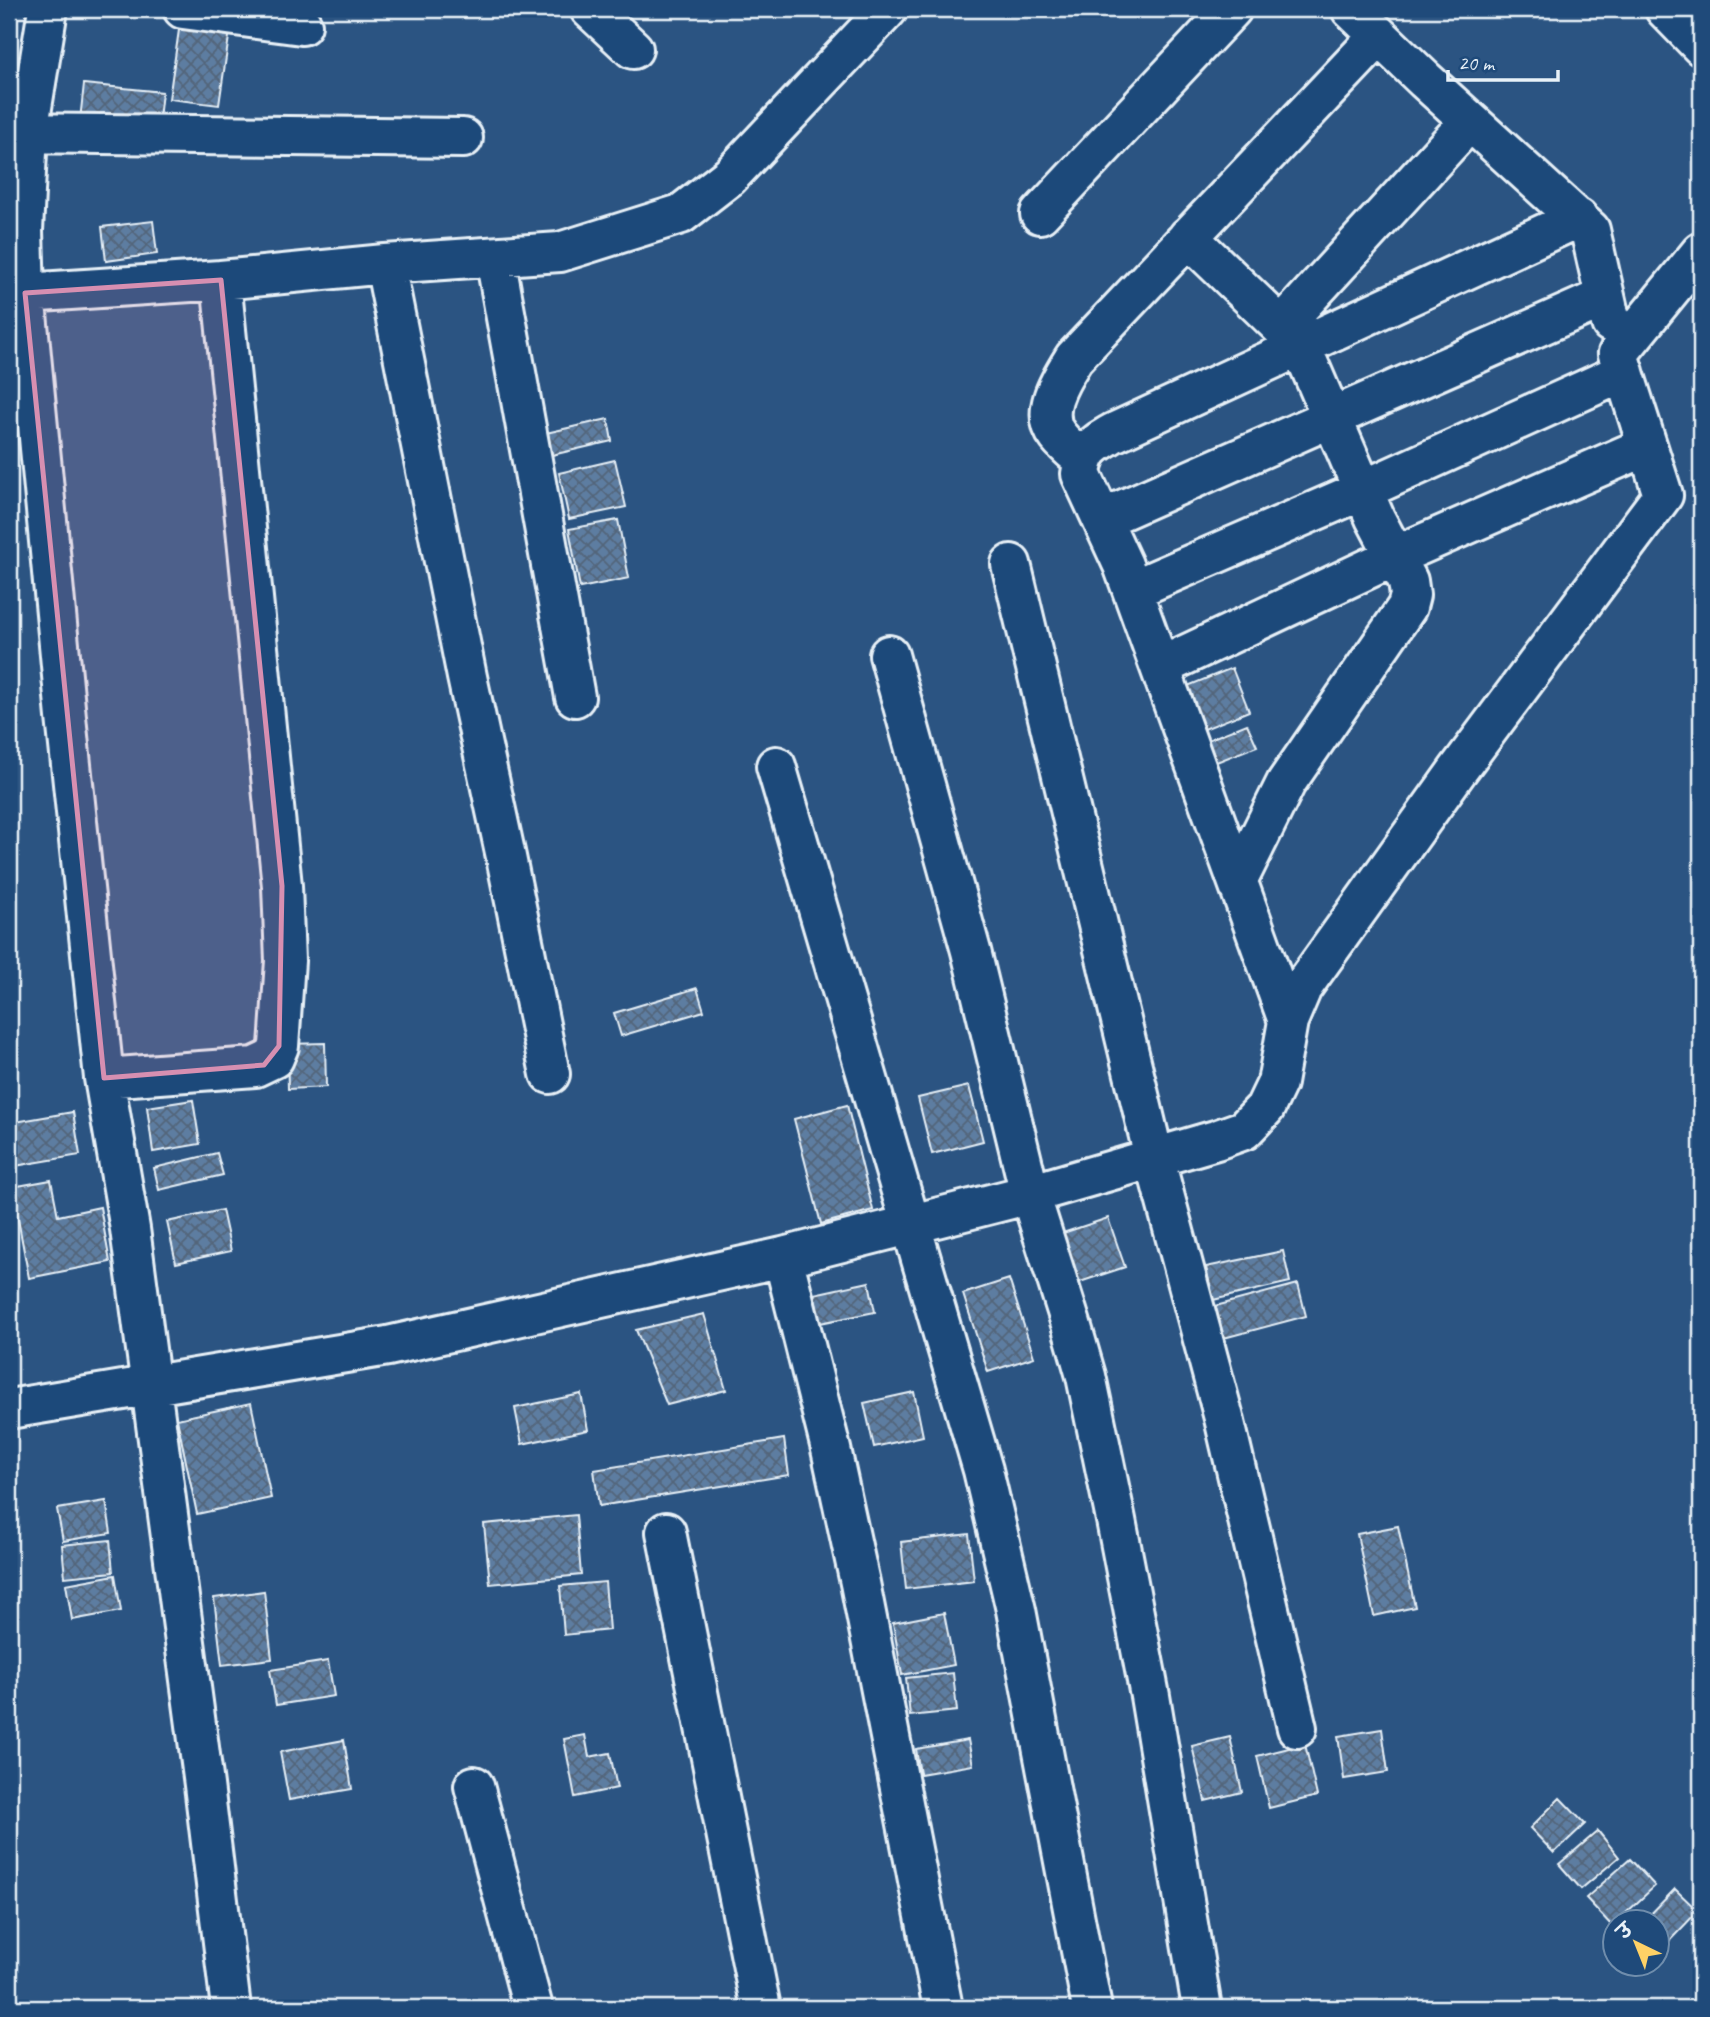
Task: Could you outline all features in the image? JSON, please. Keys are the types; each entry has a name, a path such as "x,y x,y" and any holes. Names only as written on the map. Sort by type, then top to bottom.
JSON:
{"street":[{"path":"48,9 18,132 25,293 104,1078 130,1229 206,1798 231,2008"},
{"path":"183,9 303,25"},
{"path":"590,9 633,50"},
{"path":"25,293 560,252 681,214 730,176 888,9"},
{"path":"1040,214 1232,9"},
{"path":"9,1409 388,1346 783,1257 1030,1194 1244,1130 1265,1108 1277,1083 1288,1021 1302,988 1427,813 1663,495 1621,363 1590,230 1351,9"},
{"path":"1665,9 1701,47"},
{"path":"1083,460 1057,436 1051,422 1058,383 1074,358 1379,36"},
{"path":"1291,336 1470,121"},
{"path":"18,132 463,138"},
{"path":"1288,1021 1132,590 1081,474 1083,460 1091,447 1114,433 1291,336 1578,218"},
{"path":"1188,237 1291,336 1408,581 1410,594 1407,607 1286,783 1238,880"},
{"path":"1132,590 1363,490 1621,363 1701,252"},
{"path":"495,257 575,697"},
{"path":"385,264 550,1074"},
{"path":"104,1078 256,1067 274,1058 279,1046 285,961 282,886 221,280"},
{"path":"1102,519 1605,297"},
{"path":"1160,667 1395,556 1647,446"},
{"path":"1011,564 1154,1157 1224,1418 1297,1728"},
{"path":"889,655 971,951 1030,1194 1071,1324 1099,1436 1150,1696 1202,2008"},
{"path":"776,766 983,1470 1016,1610 1092,2008"},
{"path":"783,1257 831,1449 857,1570 943,2008"},
{"path":"666,1532 761,2008"},
{"path":"474,1786 533,2008"}],"highlighted area":[{"path":"221,280 282,886 279,1046 264,1065 104,1078 25,293"}],"building":[{"path":"181,16 231,23 219,105 169,99"},
{"path":"84,84 162,92 158,128 80,120"},
{"path":"153,221 157,254 106,261 102,227"},
{"path":"608,419 612,441 552,455 546,433"},
{"path":"615,460 626,507 569,519 559,473"},
{"path":"618,520 629,578 580,588 569,529"},
{"path":"1232,668 1249,711 1202,730 1185,687"},
{"path":"1247,724 1257,746 1209,765 1200,743"},
{"path":"697,988 704,1011 621,1036 614,1013"},
{"path":"325,1043 326,1087 288,1089 287,1044"},
{"path":"969,1086 983,1141 932,1154 918,1098"},
{"path":"193,1100 200,1144 153,1152 147,1107"},
{"path":"847,1105 873,1210 821,1224 794,1119"},
{"path":"73,1112 80,1155 9,1167 9,1123"},
{"path":"217,1153 223,1175 159,1190 154,1168"},
{"path":"51,1180 58,1216 100,1207 110,1262 29,1278 12,1187"},
{"path":"222,1210 231,1251 176,1263 167,1222"},
{"path":"1108,1218 1125,1267 1077,1283 1060,1234"},
{"path":"1283,1251 1290,1282 1213,1300 1206,1267"},
{"path":"1009,1279 1034,1357 988,1372 963,1294"},
{"path":"869,1282 875,1312 820,1323 814,1294"},
{"path":"1298,1284 1306,1316 1220,1339 1212,1307"},
{"path":"704,1314 726,1390 667,1405 636,1330"},
{"path":"914,1392 923,1436 874,1447 864,1403"},
{"path":"581,1394 588,1430 522,1444 515,1408"},
{"path":"251,1403 271,1498 197,1514 177,1419"},
{"path":"784,1439 789,1475 599,1506 594,1470"},
{"path":"106,1501 111,1533 63,1541 57,1509"},
{"path":"576,1515 581,1575 490,1584 484,1524"},
{"path":"1398,1526 1415,1607 1374,1616 1357,1534"},
{"path":"969,1534 974,1581 906,1589 901,1542"},
{"path":"110,1540 113,1572 65,1577 62,1545"},
{"path":"115,1575 121,1611 72,1620 66,1584"},
{"path":"605,1582 609,1630 564,1635 560,1586"},
{"path":"264,1591 272,1659 222,1665 214,1598"},
{"path":"944,1613 954,1665 902,1675 893,1623"},
{"path":"328,1661 334,1696 276,1705 270,1670"},
{"path":"953,1673 957,1711 910,1716 906,1678"},
{"path":"1382,1729 1388,1772 1344,1779 1338,1736"},
{"path":"585,1735 589,1757 610,1753 617,1788 575,1797 564,1739"},
{"path":"1230,1737 1242,1792 1205,1801 1192,1746"},
{"path":"344,1740 352,1789 289,1800 280,1752"},
{"path":"968,1740 973,1765 920,1774 916,1749"},
{"path":"1305,1744 1317,1796 1269,1808 1257,1756"},
{"path":"1560,1798 1585,1824 1554,1853 1530,1828"},
{"path":"1598,1831 1619,1857 1581,1889 1559,1864"},
{"path":"1630,1859 1655,1886 1630,1909 1602,1909 1602,1915 1586,1898"},
{"path":"1675,1889 1698,1911 1672,1938 1672,1909 1656,1909"}]}
